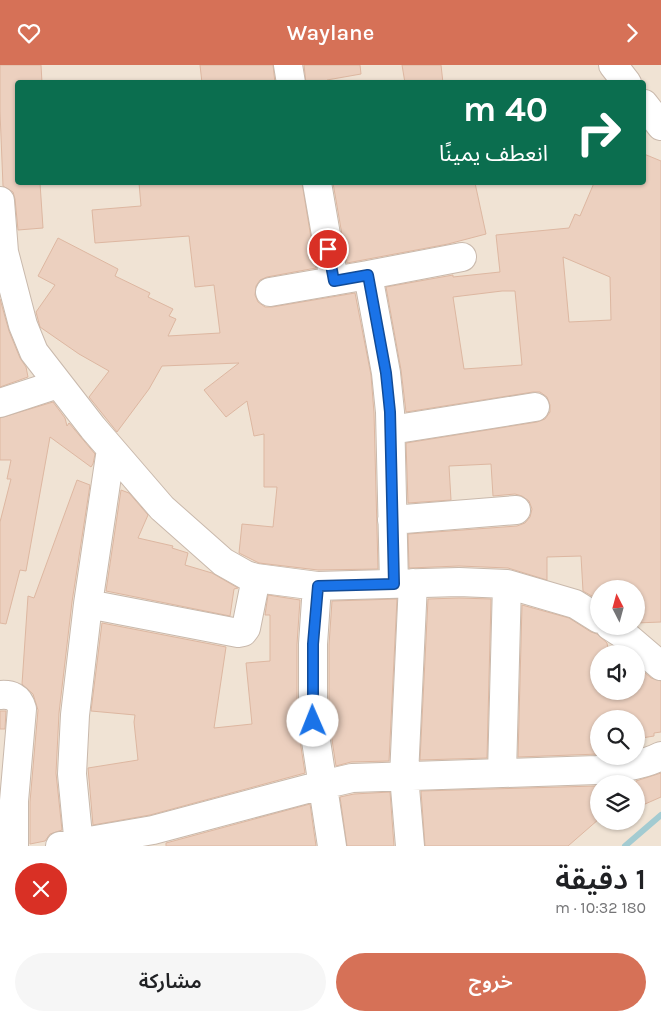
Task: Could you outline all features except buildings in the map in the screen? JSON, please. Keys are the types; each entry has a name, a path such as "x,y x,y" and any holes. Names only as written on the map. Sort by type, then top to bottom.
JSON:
{"street":[{"path":"288,65 290,80"},
{"path":"613,65 625,80"},
{"path":"646,107 661,126"},
{"path":"317,185 334,281"},
{"path":"0,201 2,252 23,325 34,353 111,449 162,508 223,562 246,575 256,578 318,586 459,581 507,584 575,604 590,613"},
{"path":"270,292 462,257"},
{"path":"368,275 386,373 391,430 392,520 403,583 404,776 410,846"},
{"path":"0,403 58,384"},
{"path":"391,430 534,407"},
{"path":"111,449 88,604 72,754 74,793 73,845 153,838 322,785 352,778 597,770 623,767 653,760 661,756"},
{"path":"392,520 516,510"},
{"path":"88,604 238,633 243,632 246,628 256,578"},
{"path":"502,773 507,584"},
{"path":"318,586 313,644 313,721 332,846"},
{"path":"624,635 661,666"},
{"path":"0,695 12,695 17,698 21,703 22,709 14,801 14,846"}],"shaded area":[{"path":"0,65 661,65 661,846 0,846"}],"waterway":[{"path":"625,846 661,815"}],"route":[{"path":"313,721 313,644 318,586 394,584 390,412 386,373 368,275 334,281 328,249"}]}
